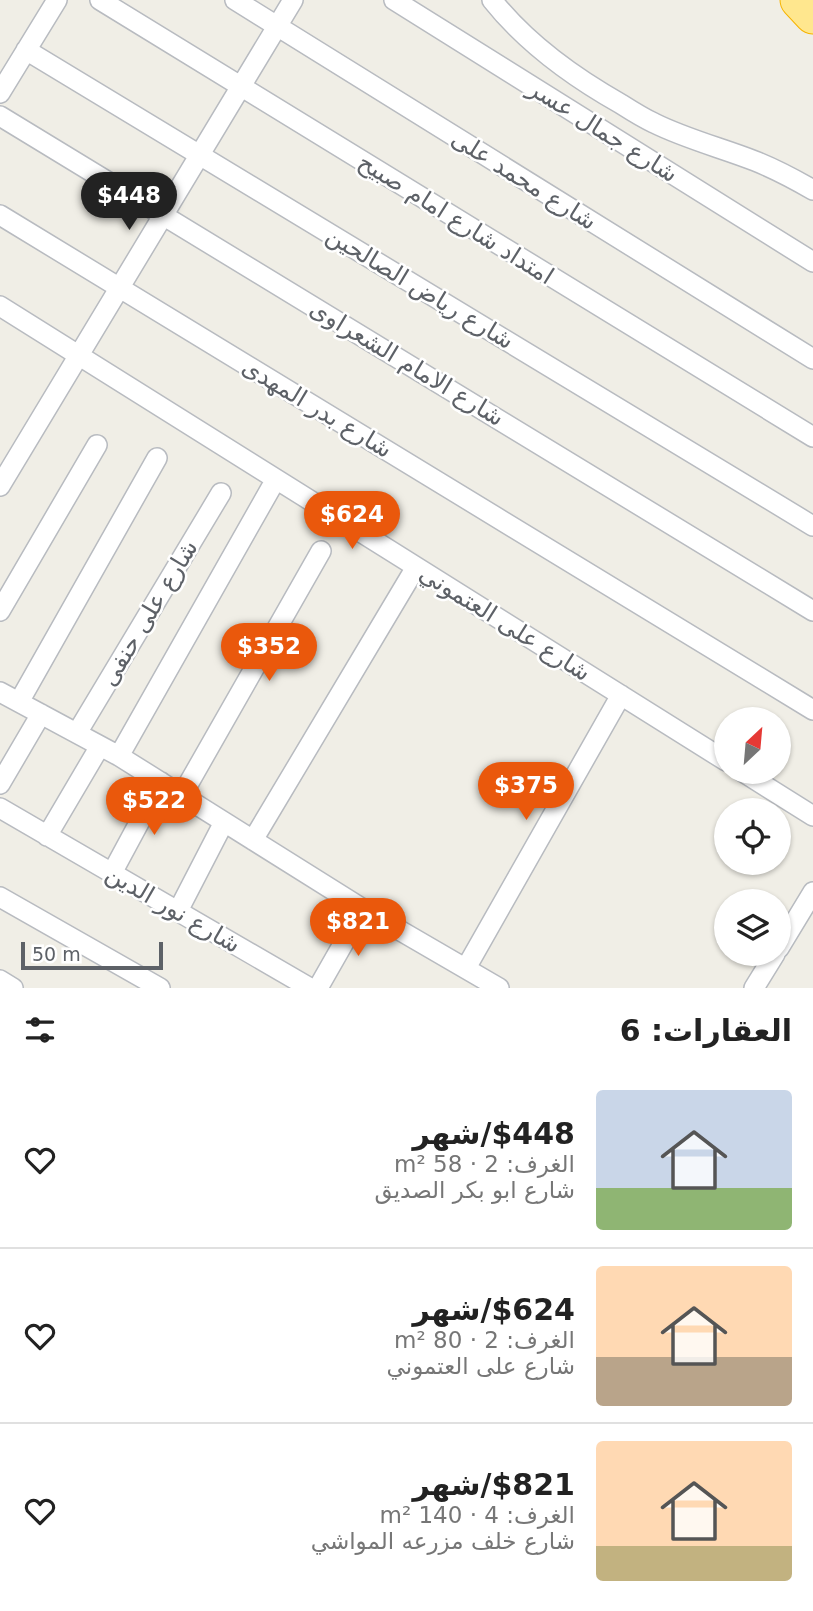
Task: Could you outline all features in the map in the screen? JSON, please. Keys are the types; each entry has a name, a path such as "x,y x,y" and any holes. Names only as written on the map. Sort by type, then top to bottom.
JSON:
{"highway":[{"path":"799,0 813,15"}],"street":[{"path":"0,93 7,66 26,50 57,0"},
{"name":"امتداد شارع امام صبيح","path":"100,0 813,437"},
{"name":"شارع محمد على","path":"235,0 813,359"},
{"path":"0,486 293,0"},
{"name":"شارع جمال عسر","path":"394,0 813,262"},
{"path":"492,0 522,33 549,56 607,96 654,123 756,161 813,190"},
{"name":"شارع رياض الصالحين","path":"26,50 813,526"},
{"name":"شارع الامام الشعراوى","path":"0,116 813,611"},
{"name":"شارع بدر المهدى","path":"0,215 813,710"},
{"path":"0,330 5,309"},
{"name":"شارع على العتموني","path":"5,309 714,753"},
{"path":"0,611 97,445"},
{"path":"19,702 157,458"},
{"path":"119,756 276,479"},
{"name":"شارع على حنفى","path":"77,733 221,493"},
{"path":"182,795 321,551"},
{"path":"253,840 416,567"},
{"path":"0,692 119,756 363,909 499,988"},
{"path":"466,968 621,695"},
{"path":"0,784 41,714"},
{"path":"47,836 100,746"},
{"path":"112,873 161,782"},
{"path":"762,784 813,816"},
{"name":"شارع نور الدين","path":"0,808 310,988"},
{"path":"178,911 224,822"},
{"path":"791,928 813,891"},
{"path":"0,897 160,988"},
{"path":"318,988 363,909"},
{"path":"754,988 768,966"},
{"path":"0,980 13,988"}]}
